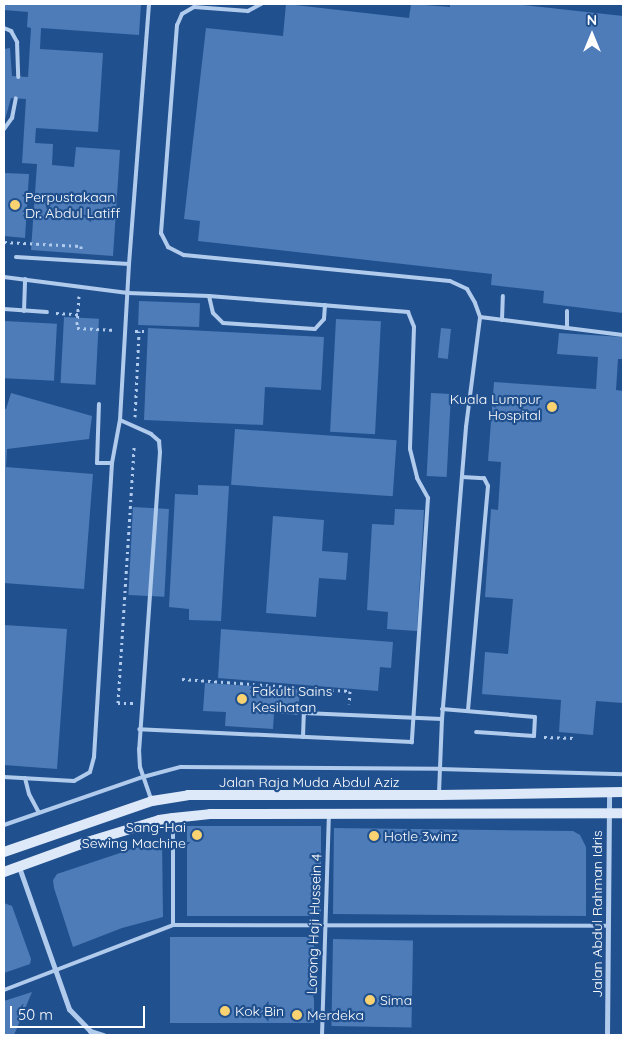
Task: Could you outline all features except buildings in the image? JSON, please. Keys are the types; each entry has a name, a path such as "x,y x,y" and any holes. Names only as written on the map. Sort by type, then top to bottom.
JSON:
{"main road":[{"name":"Jalan Raja Muda Abdul Aziz","path":"4,852 152,802 188,795 439,796 623,792"},
{"path":"4,872 84,843 159,820 210,814 623,813"}],"street":[{"name":"Jalan Abdul Rahman Idris","path":"607,1035 609,792"},
{"path":"19,866 54,972 69,1009 90,1031 103,1035"}],"lane":[{"path":"4,777 74,782 90,772 94,757 112,463 120,420 129,264 149,4"},
{"path":"261,4 248,11 194,7 182,14 177,25 162,232 168,247 184,255 450,281 467,289 475,303 480,317 462,477 442,709 439,796"},
{"path":"4,28 11,31 17,42 18,77"},
{"path":"4,129 12,118 16,98"},
{"path":"16,257 129,264"},
{"path":"4,277 128,293 209,296 408,312 414,327 410,450 417,478 428,498 412,742 139,729"},
{"path":"24,311 25,279"},
{"path":"209,296 213,313 223,323 314,329 324,319 325,305"},
{"path":"502,320 503,296"},
{"path":"4,309 47,312"},
{"path":"567,311 567,328"},
{"path":"480,317 623,335"},
{"path":"99,404 97,463 112,463"},
{"path":"120,420 151,434 159,440 160,452 139,729 139,749 143,777 152,802"},
{"path":"462,477 484,478 488,486 468,711"},
{"path":"442,709 535,717 534,736 476,732"},
{"path":"304,737 304,713 442,719"},
{"path":"4,825 143,777 181,768 439,769 623,774"},
{"path":"26,778 27,788 39,813"},
{"name":"Lorong Haji Hussein 4","path":"322,1035 329,813"},
{"path":"173,818 173,925"},
{"path":"4,990 173,925 608,926"}],"path":[{"path":"4,242 26,243"},
{"path":"47,312 78,314"},
{"path":"126,331 140,332 135,423"},
{"path":"134,446 118,703 141,703"},
{"path":"182,679 350,691 349,715"},
{"path":"534,736 576,738"}],"place":[{"name":"Perpustakaan Dr. Abdul Latiff","path":"15,205"},
{"name":"Kuala Lumpur Hospital","path":"552,407"},
{"name":"Fakulti Sains Kesihatan","path":"242,699"},
{"name":"Sang-Hai Sewing Machine","path":"197,835"},
{"name":"Hotle 3winz","path":"374,836"},
{"name":"Sima","path":"370,1000"},
{"name":"Kok Bin","path":"225,1011"},
{"name":"Merdeka","path":"297,1015"}]}
